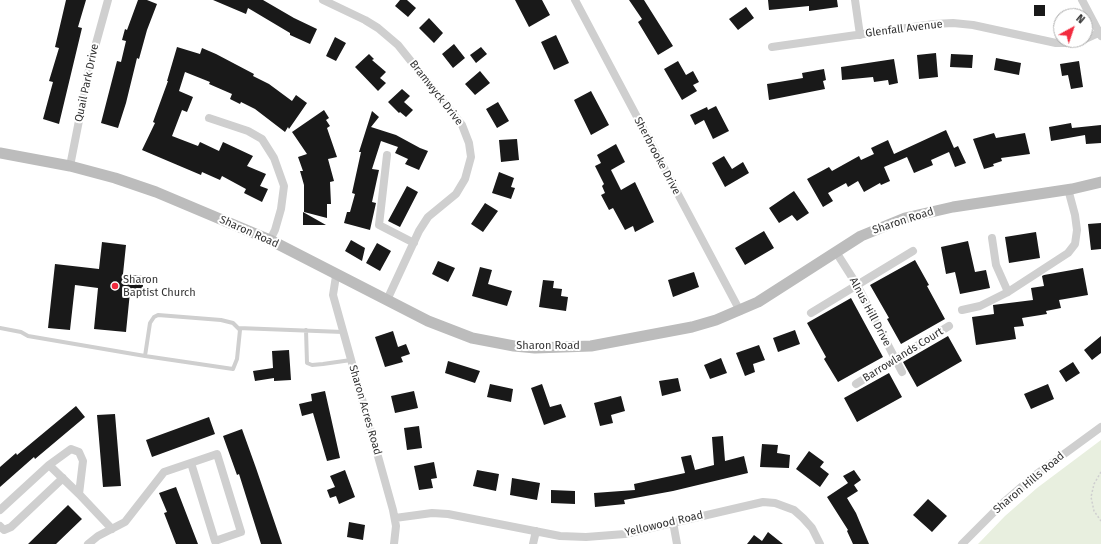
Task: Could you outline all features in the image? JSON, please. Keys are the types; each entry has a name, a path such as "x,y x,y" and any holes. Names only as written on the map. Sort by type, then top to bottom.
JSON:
{"main road":[{"name":"Sharon Road","path":"0,153 70,166 115,178 156,192 270,240 336,276 428,321 467,337 493,343 535,348 591,346 642,338 692,327 758,302 875,229 905,218 953,207 1068,189 1101,182"}],"street":[{"name":"Quail Park Drive","path":"70,166 90,65 108,0"},
{"name":"Bramwyck Drive","path":"323,0 365,20 388,36 462,125 467,134 471,155 470,167 465,179 456,194 428,217 387,300"},
{"name":"Sherbrooke Drive","path":"575,0 740,310"},
{"path":"855,0 860,35"},
{"path":"1082,0 1100,34"},
{"name":"Glenfall Avenue","path":"772,47 953,23 973,25 1053,42"},
{"path":"209,118 228,124 262,139 274,158 284,186 281,209 275,230 270,240"},
{"path":"387,155 379,225 414,243"},
{"path":"962,310 980,306 1008,292 1068,252 1075,244 1077,230 1075,215 1068,189"},
{"path":"992,238 996,265 1008,292"},
{"path":"811,313 913,251"},
{"name":"Alnus Hill Drive","path":"836,252 857,286 902,372"},
{"name":"Sharon Acres Road","path":"336,276 333,295 395,518 396,526 394,544"},
{"name":"Barrowlands Court","path":"856,384 949,326"},
{"name":"Sharon Hills Road","path":"962,544 1004,502 1034,476 1101,427"},
{"path":"0,510 49,465 71,449 79,452 83,461 79,494"},
{"path":"88,544 125,522 164,472 217,454 241,532 215,541 191,463"},
{"path":"49,465 112,529"},
{"path":"0,526 4,530 11,527 63,478"},
{"name":"Yellowood Road","path":"395,518 432,513 448,514 566,536 608,536 759,502 775,503 790,508 804,518 812,528 820,544"},
{"path":"673,522 676,544"},
{"path":"533,544 536,531"}],"lane":[{"path":"0,328 21,332 28,336 145,356 233,369 237,359 240,330 233,323 221,320 158,315 154,317 150,323 145,356"},
{"path":"238,328 343,332"},
{"path":"306,330 307,363 312,365 351,360"}],"path":[{"path":"1101,472 1094,484 1092,497 1094,511 1101,521"}],"green space":[{"path":"1101,440 1101,544 978,544 1005,516 1037,488"}],"building":[{"path":"66,0 86,0 78,27 82,28 59,124 43,119 53,82 49,81 59,48 55,47"},
{"path":"138,0 147,0 157,4 147,30 139,59 137,58 118,128 101,123 117,61 121,62 126,41 122,40 125,29 127,30"},
{"path":"213,0 263,0 317,29 310,44 290,35 290,33 248,8 246,14"},
{"path":"400,0 407,0 416,8 408,17 395,6"},
{"path":"515,0 542,0 550,15 529,27"},
{"path":"629,0 644,0 673,46 658,55 638,22 642,19"},
{"path":"768,0 837,0 838,7 809,11 809,6 769,10"},
{"path":"1034,5 1045,5 1045,16 1034,16"},
{"path":"746,7 754,18 738,30 729,19"},
{"path":"429,18 443,33 434,43 419,28"},
{"path":"556,35 569,63 554,70 541,42"},
{"path":"335,37 346,43 336,61 326,56"},
{"path":"454,44 465,58 453,68 442,54"},
{"path":"177,47 200,54 202,48 216,54 254,74 253,76 269,84 292,101 296,95 307,103 289,129 288,127 285,132 255,109 241,102 240,104 230,99 232,94 209,84 210,82 185,72 179,91 193,97 187,112 182,110 172,136 198,146 200,142 219,151 223,142 253,156 247,166 266,174 260,186 268,189 262,202 244,193 246,189 222,176 220,180 202,172 201,175 142,150 155,123 153,122 168,81"},
{"path":"481,47 487,54 476,63 470,55"},
{"path":"936,53 938,77 919,79 917,55"},
{"path":"369,54 374,59 372,60 386,72 380,78 386,83 378,91 355,67"},
{"path":"951,54 973,55 972,68 950,67"},
{"path":"996,58 1021,63 1019,75 994,70"},
{"path":"894,59 898,83 889,85 888,80 874,82 873,77 842,80 841,67"},
{"path":"678,61 686,75 693,71 699,82 693,85 697,91 682,100 664,69"},
{"path":"1079,61 1083,87 1071,89 1068,75 1062,76 1060,64"},
{"path":"824,69 826,80 823,81 825,89 769,100 767,84 803,78 802,73"},
{"path":"480,71 490,83 475,95 465,84"},
{"path":"402,89 410,96 404,102 413,110 406,117 400,112 399,113 388,102"},
{"path":"591,91 609,125 591,135 574,100"},
{"path":"498,102 509,121 497,128 486,109"},
{"path":"716,106 729,131 713,139 704,120 695,125 690,115 707,107 708,110"},
{"path":"324,110 329,118 326,120 330,126 327,128 337,157 328,159 334,181 330,182 331,204 327,204 327,218 304,212 304,185 300,171 303,171 298,157 307,154 292,132"},
{"path":"372,111 379,117 371,127 396,135 428,151 419,170 405,164 408,159 395,153 398,147 381,141 372,169 379,170 372,202 376,203 370,230 344,223 347,212 350,212 355,194 352,193 361,152 359,152"},
{"path":"1071,123 1072,128 1101,125 1101,143 1086,144 1085,135 1051,141 1049,127"},
{"path":"946,130 954,148 958,146 966,163 955,167 949,152 931,160 933,165 914,173 907,157 884,167 890,181 881,185 880,183 864,192 858,181 848,187 846,183 828,193 833,201 823,207 807,179 829,167 832,171 859,156 861,160 874,154 871,148 888,140 894,154"},
{"path":"994,133 996,138 1025,133 1030,154 1001,158 1002,161 993,164 994,166 984,169 973,139"},
{"path":"517,139 519,160 501,162 499,140"},
{"path":"616,144 625,162 611,170 621,190 635,182 654,222 635,232 633,226 625,230 613,208 609,210 601,195 605,193 602,186 604,184 595,166 601,163 597,155"},
{"path":"724,156 732,169 743,162 749,173 725,187 712,163"},
{"path":"499,172 514,178 511,187 515,188 511,199 492,193"},
{"path":"407,186 418,192 400,227 388,221"},
{"path":"794,191 809,213 797,221 792,215 779,223 769,208"},
{"path":"485,203 498,211 483,232 471,224"},
{"path":"303,212 326,225 303,225"},
{"path":"1101,223 1101,249 1091,250 1088,224"},
{"path":"764,231 774,248 745,265 735,248"},
{"path":"1036,232 1040,258 1009,263 1005,237"},
{"path":"351,240 365,248 362,261 345,251"},
{"path":"968,241 975,272 986,270 990,288 960,294 955,272 946,274 941,247"},
{"name":"Sharon Baptist Church","path":"102,242 126,245 123,274 144,276 142,294 130,292 126,332 94,329 98,288 75,285 70,330 48,328 55,264 99,269"},
{"path":"377,243 391,251 380,271 366,263"},
{"path":"915,260 945,319 901,344 887,319 889,318 870,285"},
{"path":"438,261 455,268 448,282 432,274"},
{"path":"480,267 492,270 488,284 512,291 507,306 472,296"},
{"path":"1083,268 1088,295 1059,300 1061,308 1046,311 1047,314 1022,318 1024,326 1014,327 1016,339 976,345 972,317 994,314 993,305 1033,300 1031,288 1044,286 1042,276 1044,275"},
{"path":"694,272 699,287 673,297 668,280"},
{"path":"543,280 554,281 553,288 562,289 561,296 568,297 566,311 539,307"},
{"path":"851,298 883,357 838,382 824,359 826,357 807,323"},
{"path":"795,330 800,344 778,352 773,338"},
{"path":"393,331 398,347 406,344 410,354 401,357 403,362 385,367 375,337"},
{"path":"948,336 962,361 917,387 903,362"},
{"path":"1101,336 1101,353 1092,360 1084,350"},
{"path":"759,345 765,360 753,364 755,372 745,376 736,353"},
{"path":"289,350 291,380 274,381 274,378 255,381 253,371 273,368 272,351"},
{"path":"721,358 727,373 710,379 704,365"},
{"path":"448,361 480,371 475,383 445,373"},
{"path":"1073,362 1080,373 1066,382 1059,371"},
{"path":"889,373 902,397 857,422 844,398"},
{"path":"678,378 681,391 662,396 659,381"},
{"path":"490,384 513,389 511,402 487,397"},
{"path":"542,384 550,407 561,404 566,417 544,425 531,388"},
{"path":"1048,384 1054,399 1031,409 1024,394"},
{"path":"325,391 340,458 327,461 313,413 302,416 299,404 312,401 311,394"},
{"path":"414,391 418,408 395,413 391,396"},
{"path":"621,396 625,411 611,415 613,423 600,426 594,403"},
{"path":"76,406 85,417 35,459 34,457 0,487 0,467 16,453 17,455"},
{"path":"115,414 121,486 103,487 97,415"},
{"path":"209,417 215,434 152,457 146,440"},
{"path":"419,426 422,448 407,450 404,428"},
{"path":"242,429 282,544 261,544 239,474 237,475 223,436"},
{"path":"723,436 725,461 744,456 748,473 673,491 624,500 625,504 595,507 594,493 635,490 634,484 685,473 681,457 691,455 695,470 714,465 712,437"},
{"path":"762,444 778,445 777,453 790,455 789,468 760,467"},
{"path":"809,451 824,462 820,467 829,474 820,487 796,469"},
{"path":"434,462 437,478 431,479 433,488 419,490 414,466"},
{"path":"345,470 355,497 339,504 336,496 330,498 327,490 335,487 330,476"},
{"path":"477,470 499,474 496,491 473,486"},
{"path":"854,470 861,480 854,485 858,491 847,498 856,513 869,544 853,544 847,531 848,530 827,497 848,483 843,476"},
{"path":"512,478 540,483 537,500 510,495"},
{"path":"176,487 198,544 176,544 164,513 167,512 159,493"},
{"path":"551,490 575,491 575,504 551,503"},
{"path":"928,499 947,516 932,532 913,515"},
{"path":"68,505 82,519 56,544 28,544"},
{"path":"349,522 365,525 363,540 347,537"},
{"path":"768,532 783,544 747,544 754,535 762,541"}],"place":[{"name":"Sharon Baptist Church","path":"115,286"}]}
